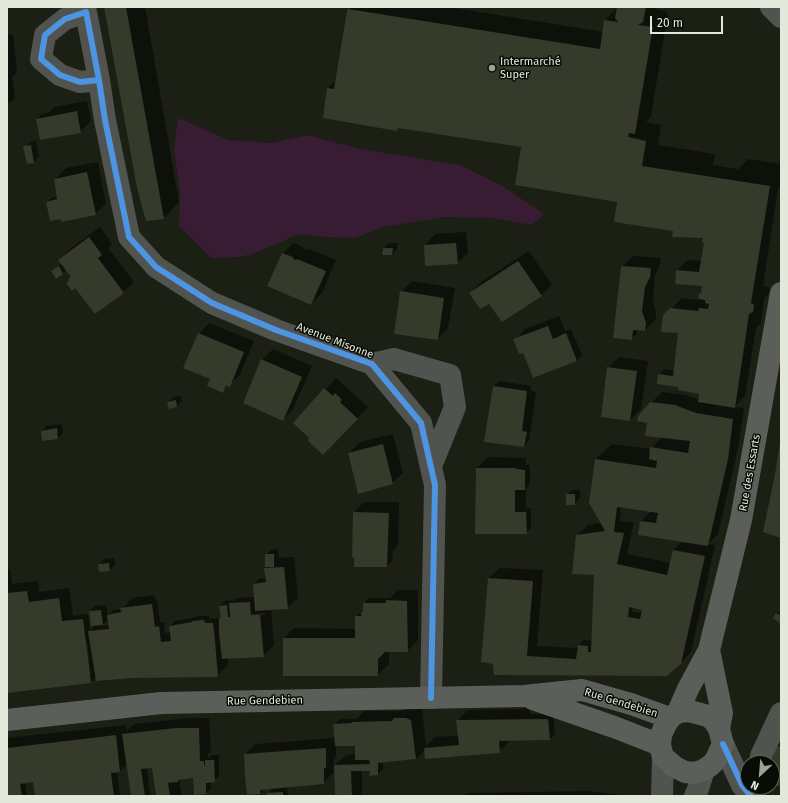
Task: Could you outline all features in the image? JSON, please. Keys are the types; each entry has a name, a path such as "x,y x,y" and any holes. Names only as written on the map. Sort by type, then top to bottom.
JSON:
{"main road":[{"name":"Rue des Essarts","path":"674,715 709,650 741,520 781,293"},
{"name":"Rue des Essarts","path":"709,650 722,713 721,736"},
{"name":"Rue Gendebien","path":"7,720 161,703 524,696 582,690 674,715"},
{"name":"Rue Gendebien","path":"524,696 614,727 661,751"},
{"path":"689,711 708,716 715,722 721,736 715,761 704,770 694,773 685,772 675,767 661,751 661,734 665,726 674,715 689,711"}],"street":[{"path":"771,7 781,18"},
{"name":"Avenue Misonne","path":"99,80 80,82 60,75 41,59 45,35 65,19 86,10 129,237 156,267 212,304 276,330 372,364 421,423 435,485 430,698"},
{"name":"Avenue Misonne","path":"372,364 394,359 450,375 455,408 431,466"},
{"path":"763,755 781,713"},
{"path":"721,736 742,785 751,796"},
{"path":"661,751 662,796"},
{"path":"695,796 704,770"}],"shaded area":[{"path":"178,118 229,140 272,143 307,135 360,149 460,165 504,187 544,214 532,225 492,218 444,217 383,227 355,238 299,234 255,253 240,257 211,258 179,226 180,191 174,149"}],"building":[{"path":"104,7 126,7 164,219 146,221 137,188"},
{"name":"Intermarché Super","path":"617,7 646,7 643,22 638,25 653,27 635,134 629,133 628,137 646,141 642,166 770,186 751,303 754,305 753,312 749,314 735,408 698,402 699,394 678,390 678,387 657,384 658,374 673,376 678,333 661,332 663,315 670,308 698,311 699,308 708,309 709,304 705,303 705,300 699,299 699,293 701,293 702,286 675,284 676,270 699,272 704,243 702,243 703,238 672,237 673,231 614,222 617,202 515,185 521,147 398,128 397,131 323,118 327,88 334,89 348,9 600,49 604,20 618,22 615,18"},
{"path":"77,111 81,133 40,140 36,119"},
{"path":"31,145 34,163 27,164 23,146"},
{"path":"87,172 96,215 61,222 61,219 50,221 46,202 57,199 54,179"},
{"path":"89,237 102,255 98,258 124,293 95,314 75,288 72,291 66,283 71,277 58,260"},
{"path":"456,243 458,264 425,266 424,245"},
{"path":"383,248 393,248 392,255 382,255"},
{"path":"282,253 293,257 293,259 297,259 326,271 311,305 267,286"},
{"path":"518,261 542,296 502,322 489,304 480,309 469,293"},
{"path":"59,266 63,274 56,279 51,271"},
{"path":"621,266 651,268 650,277 645,287 642,311 646,323 645,331 633,330 632,340 613,338"},
{"path":"400,291 444,298 438,340 394,334"},
{"path":"548,326 553,339 566,333 577,361 533,378 523,353 519,354 513,339"},
{"path":"198,333 244,352 230,387 226,386 223,393 207,386 210,379 183,368"},
{"path":"261,359 302,377 283,421 243,403"},
{"path":"607,367 637,371 630,421 601,417"},
{"path":"493,386 527,391 522,431 527,432 524,447 484,442"},
{"path":"324,388 333,396 335,393 342,400 340,402 358,419 323,455 308,441 309,438 293,423"},
{"path":"176,400 177,407 169,409 167,402"},
{"path":"650,402 675,405 696,413 733,419 728,459 708,546 638,535 640,521 656,523 658,513 617,507 614,532 624,533 617,564 667,575 673,550 705,556 681,664 667,676 494,675 493,664 481,662 488,578 533,581 527,656 576,659 578,645 588,646 588,652 591,652 594,575 572,574 576,535 605,531 589,503 595,459 656,468 657,461 649,459 650,447 688,453 690,441 645,436 647,423 637,421 638,416","holes":["629,607 642,610 640,619 628,617"]},
{"path":"57,428 58,439 42,441 41,431"},
{"path":"781,442 781,538 763,532"},
{"path":"383,444 393,484 358,494 348,453"},
{"path":"476,468 516,468 525,470 525,490 515,490 515,512 526,512 527,534 475,534"},
{"path":"566,494 575,494 575,505 566,505"},
{"path":"353,512 389,513 387,567 354,567 354,557 352,557"},
{"path":"265,554 274,554 274,567 265,567"},
{"path":"109,563 110,571 99,572 98,564"},
{"path":"284,567 288,609 255,611 253,584 266,582 264,568"},
{"path":"27,591 29,602 59,598 62,621 83,619 91,683 7,693 7,593"},
{"path":"386,600 407,601 408,652 385,652 378,659 378,676 283,676 283,638 355,638 355,616 362,616 361,612 363,612 363,603 386,603"},
{"path":"250,602 251,615 260,615 264,657 222,659 219,633 219,618 221,618 219,606 227,605 228,617 230,617 229,603"},
{"path":"152,604 155,627 159,626 161,642 171,641 169,626 204,620 205,623 213,623 218,677 132,678 96,681 88,631 109,629 107,615 121,612 120,608"},
{"path":"101,610 103,625 91,626 89,611"},
{"path":"781,612 781,624 773,618 776,613 779,615"},
{"path":"394,718 406,718 411,720 416,759 378,763 378,775 369,776 370,771 351,771 352,796 335,796 334,765 370,764 369,760 355,760 355,746 335,746 333,724 392,721"},
{"path":"548,719 550,740 499,741 500,753 425,759 424,748 459,745 456,720"},
{"path":"176,728 199,728 200,761 204,761 205,765 205,760 214,760 215,782 206,783 206,794 194,795 193,778 178,780 178,782 168,783 170,796 156,796 152,768 141,769 145,796 131,796 122,734"},
{"path":"116,735 120,772 111,773 114,796 35,796 33,782 20,784 22,796 8,796 7,748"},
{"path":"776,746 781,747 781,787 780,755 774,755"},
{"path":"326,748 324,784 260,790 260,794 247,795 244,754"},
{"path":"283,792 283,796 267,796 267,793"}],"cycle path":[{"path":"99,80 80,82 60,75 41,59 45,35 65,19 86,12 99,80 105,120 129,237 156,267 212,303 276,330 372,364 421,423 435,485 431,698"},
{"path":"723,744 742,785 751,796"}],"place":[{"name":"Intermarché Super","path":"492,68"}]}
